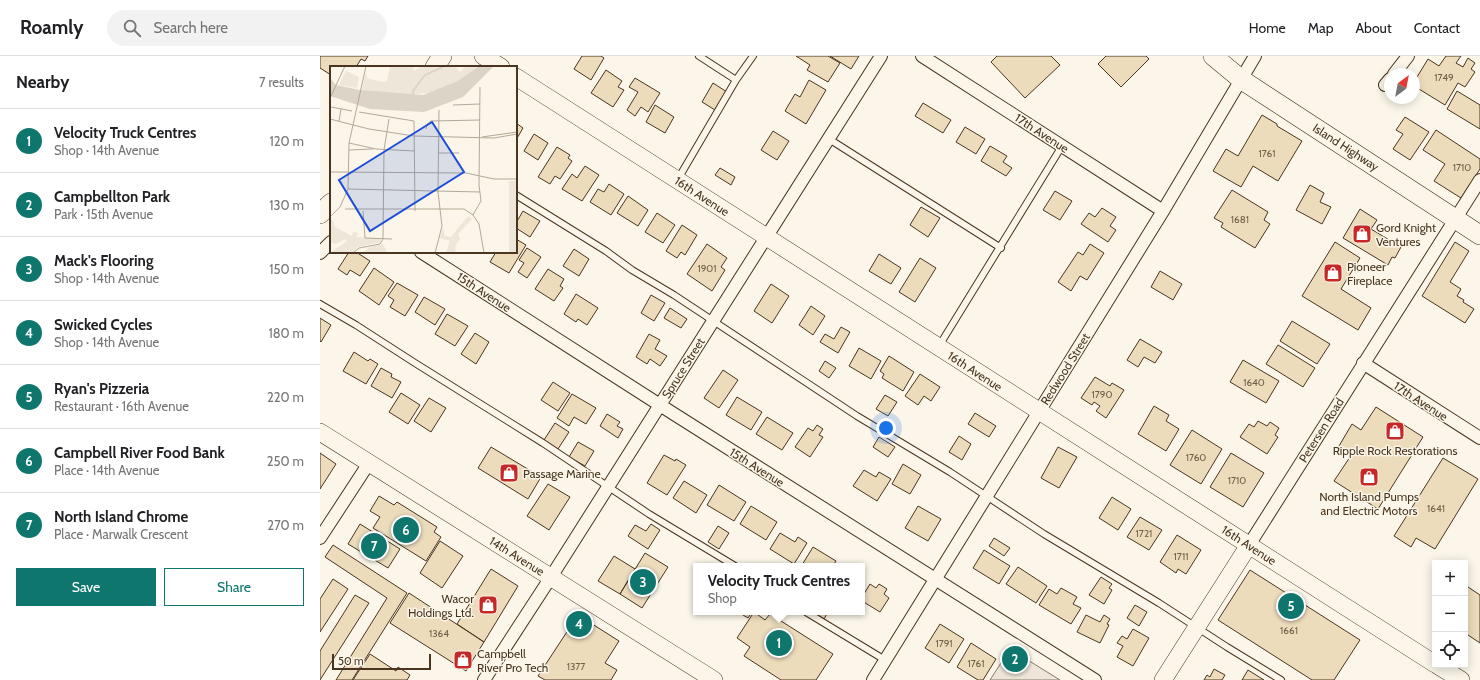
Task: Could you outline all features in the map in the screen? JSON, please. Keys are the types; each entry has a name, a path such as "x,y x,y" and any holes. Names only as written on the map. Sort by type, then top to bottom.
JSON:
{"main road":[{"path":"436,66 442,56"},
{"name":"Island Highway","path":"1213,56 1242,80 1480,235"},
{"path":"320,214 330,204"}],"street":[{"path":"483,56 498,66"},
{"name":"Spruce Street","path":"484,680 609,486 881,56"},
{"name":"17th Avenue","path":"922,56 1163,211"},
{"name":"Redwood Street","path":"873,680 1163,211 1256,56"},
{"path":"1399,68 1408,56"},
{"name":"16th Avenue","path":"517,78 1432,661"},
{"name":"Petersen Road","path":"1163,680 1480,180"},
{"path":"320,253 330,243"},
{"name":"15th Avenue","path":"423,253 1095,680"},
{"name":"17th Avenue","path":"1363,363 1480,438"},
{"name":"14th Avenue","path":"320,432 714,680"},
{"path":"320,538 369,463"},
{"name":"16th Avenue","path":"1442,668 1461,680"}],"lane":[{"path":"699,56 736,80"},
{"path":"677,180 736,80 753,56"},
{"path":"829,139 1000,248"},
{"path":"938,347 1062,146"},
{"path":"517,196 606,251 632,270 713,320 822,393 1044,534 1159,603 1196,628 1282,680"},
{"path":"320,304 543,442 650,514 730,563"},
{"path":"811,615 885,660"}],"shaded area":[{"path":"1010,649 1060,680 990,680"}],"building":[{"path":"320,56 368,56 365,61 361,59 357,66 330,66 330,74 320,68"},
{"path":"582,56 601,56 604,58 591,80 574,69"},
{"path":"796,56 828,56 840,63 828,82 807,70 810,65"},
{"path":"830,56 859,56 851,69"},
{"path":"997,56 1051,56 1060,65 1025,98 991,62"},
{"path":"1106,56 1146,56 1149,59 1121,87 1098,64"},
{"path":"1446,56 1461,56 1456,63 1463,67 1468,58 1475,63 1471,69 1475,72 1465,87 1458,83 1445,105 1420,90 1420,72 1428,59 1439,66"},
{"path":"606,70 622,81 618,87 624,90 613,107 591,93"},
{"path":"635,78 660,93 648,112 641,107 635,116 627,110 638,92 629,87"},
{"path":"809,80 826,90 806,124 785,111 795,94 800,97"},
{"path":"713,83 727,92 715,110 702,102"},
{"path":"1457,91 1480,105 1480,129 1447,109"},
{"path":"923,103 951,120 943,133 915,116"},
{"path":"655,105 674,117 665,133 646,122"},
{"path":"1262,115 1302,141 1278,181 1253,166 1241,187 1213,171 1226,149 1238,156"},
{"path":"1405,117 1429,132 1410,160 1393,149 1403,134 1396,130"},
{"path":"517,124 523,128 517,138"},
{"path":"965,127 985,139 976,154 956,142"},
{"path":"1436,130 1480,159 1480,169 1461,198 1434,181 1445,164 1423,150"},
{"path":"773,131 789,141 777,160 761,150"},
{"path":"534,134 548,143 538,160 524,151"},
{"path":"990,146 1007,156 1003,162 1012,168 1006,176 981,161"},
{"path":"557,147 570,155 568,158 572,161 560,179 555,176 550,184 538,177"},
{"path":"585,166 599,175 582,201 562,189 572,174 577,178"},
{"path":"720,168 735,177 731,185 715,175"},
{"path":"609,184 624,194 611,215 590,202 598,189 604,192"},
{"path":"1310,185 1324,193 1320,202 1331,207 1322,224 1296,210"},
{"path":"1232,190 1268,212 1264,220 1270,224 1255,248 1221,227 1223,223 1214,218"},
{"path":"1055,191 1072,201 1060,220 1043,210"},
{"path":"628,196 648,210 638,226 617,213"},
{"path":"921,207 940,218 928,237 910,225"},
{"path":"1102,208 1116,217 1110,226 1116,230 1108,242 1081,224 1089,213 1095,217"},
{"name":"Gord Knight Ventures","path":"1360,209 1377,220 1371,229 1401,247 1395,258 1392,257 1388,265 1343,238"},
{"path":"523,211 540,221 530,237 517,229 517,221"},
{"path":"657,213 675,225 663,243 645,232"},
{"path":"682,225 697,235 685,255 681,252 677,258 666,251"},
{"path":"517,240 526,245 509,273 490,262 495,253 517,253"},
{"name":"Pioneer Fireplace","path":"1335,242 1360,258 1341,289 1371,308 1358,330 1302,296"},
{"path":"1455,242 1469,251 1450,282 1461,289 1457,296 1474,309 1465,323 1422,296"},
{"path":"707,244 727,258 721,267 725,270 712,291 687,274"},
{"path":"1090,244 1104,253 1087,280 1080,276 1071,291 1058,282 1078,252 1083,255"},
{"path":"527,248 541,257 527,278 518,272 524,263 519,260"},
{"path":"574,249 589,259 579,276 563,266"},
{"path":"348,253 358,253 370,261 360,276 350,270 347,275 338,269"},
{"path":"879,254 901,268 891,284 869,271"},
{"path":"920,258 936,268 915,302 899,292"},
{"path":"374,268 394,282 379,305 359,291"},
{"path":"548,269 564,279 560,286 563,288 554,301 535,289"},
{"path":"1160,271 1182,284 1173,300 1151,287"},
{"path":"397,283 418,295 405,316 390,307 394,300 388,296"},
{"path":"771,284 789,296 772,323 754,311"},
{"path":"576,294 598,308 587,325 578,319 576,322 564,314"},
{"path":"651,295 665,303 654,321 641,313"},
{"path":"424,297 445,309 435,325 415,312"},
{"path":"811,306 825,316 813,335 799,325"},
{"path":"670,308 687,319 681,328 664,318"},
{"path":"447,314 468,326 455,346 435,334"},
{"path":"320,318 331,325 321,342 320,341"},
{"path":"1292,321 1330,344 1317,364 1280,341"},
{"path":"841,327 850,332 838,353 820,342 825,334 834,339"},
{"path":"475,333 489,342 476,364 461,354"},
{"path":"649,334 660,340 655,349 667,356 660,366 650,359 647,364 636,357"},
{"path":"1140,339 1162,352 1155,363 1144,357 1138,367 1127,360"},
{"path":"1278,345 1315,368 1303,387 1266,364"},
{"path":"859,348 881,361 871,379 849,366"},
{"path":"354,352 368,361 370,359 378,364 366,384 343,371"},
{"path":"889,356 914,372 903,391 882,378 884,374 880,371"},
{"path":"1243,360 1279,381 1266,403 1230,382"},
{"path":"825,361 836,368 829,378 819,371"},
{"path":"381,368 392,374 391,377 401,382 392,398 371,386"},
{"path":"723,370 738,380 719,408 704,398"},
{"path":"920,374 940,387 931,401 924,396 918,405 905,396"},
{"path":"1095,377 1110,386 1112,383 1124,390 1106,418 1096,411 1100,406 1094,402 1092,405 1081,398"},
{"path":"553,382 570,393 558,411 541,400"},
{"path":"401,393 420,405 408,424 389,412"},
{"path":"572,394 596,408 586,424 574,417 569,426 557,418"},
{"path":"885,395 897,402 888,416 876,409"},
{"path":"737,397 762,412 751,430 726,415"},
{"path":"429,398 446,408 431,432 414,421"},
{"path":"1154,406 1169,415 1166,421 1179,429 1166,451 1138,434"},
{"path":"1376,407 1423,437 1378,509 1334,481 1352,454 1339,446 1352,424 1361,430"},
{"path":"975,413 996,426 989,437 968,424"},
{"path":"607,414 620,422 617,426 623,429 618,438 600,426"},
{"path":"767,417 793,433 782,450 756,434"},
{"path":"1258,421 1267,426 1270,422 1279,428 1275,435 1278,437 1267,454 1240,437 1249,424 1254,427"},
{"path":"555,423 569,432 558,449 544,440"},
{"path":"817,425 823,429 819,435 823,437 810,457 795,447 808,428 813,431"},
{"path":"1192,430 1222,449 1201,484 1170,465"},
{"path":"959,436 971,444 962,460 949,452"},
{"path":"879,437 895,447 888,457 873,447"},
{"path":"578,442 594,451 585,466 569,457"},
{"name":"Passage Marine","path":"491,447 541,477 528,499 478,468"},
{"path":"1058,447 1077,457 1059,488 1041,478"},
{"path":"320,453 336,464 320,489"},
{"path":"1231,453 1264,473 1243,507 1210,487"},
{"path":"664,455 675,461 676,459 686,465 667,495 647,483"},
{"path":"1443,458 1478,479 1435,549 1416,538 1411,547 1394,536"},
{"path":"903,464 921,475 910,494 892,484"},
{"path":"864,470 876,477 879,472 891,479 877,501 853,486"},
{"path":"684,481 707,495 696,513 673,498"},
{"path":"548,484 570,497 549,530 527,516"},
{"path":"719,485 746,502 734,521 707,505"},
{"path":"379,496 394,505 397,502 437,527 434,532 441,537 426,561 373,528 380,517 370,511"},
{"path":"1112,497 1131,509 1118,530 1099,518"},
{"path":"751,506 777,522 766,540 740,524"},
{"path":"918,506 941,519 928,541 905,528"},
{"path":"1140,517 1162,530 1149,550 1127,537"},
{"path":"360,524 400,549 388,568 348,544"},
{"path":"651,524 660,530 648,549 628,536 635,525 646,531"},
{"path":"718,526 729,533 719,549 708,542"},
{"path":"780,533 795,542 798,537 807,543 795,563 770,549"},
{"path":"1177,535 1201,550 1186,574 1178,569 1176,573 1160,562"},
{"path":"994,538 1010,548 1004,556 989,546"},
{"path":"440,541 463,556 442,588 420,573"},
{"path":"333,545 407,593 352,680 336,680 387,598 325,557"},
{"path":"813,547 836,561 835,563 803,563"},
{"path":"984,550 1010,566 999,584 973,568"},
{"path":"645,553 668,567 642,608 620,594"},
{"path":"614,556 635,569 620,594 598,581"},
{"path":"1018,567 1047,586 1036,603 1006,584"},
{"name":"Wacor Holdings Ltd.","path":"491,569 518,586 484,642 457,624"},
{"path":"1250,570 1360,640 1334,680 1312,680 1218,620"},
{"path":"1101,577 1112,584 1109,588 1112,590 1104,604 1089,595"},
{"path":"333,579 348,589 320,632 320,599"},
{"path":"870,584 876,588 879,584 887,589 884,594 889,598 880,612 865,603 865,592"},
{"path":"1468,587 1480,595 1480,643 1468,635"},
{"path":"1061,588 1077,597 1073,604 1081,608 1071,624 1039,605 1049,589 1057,594"},
{"path":"409,593 484,642 466,671 390,623"},
{"path":"355,595 369,603 320,680 320,651"},
{"path":"1135,605 1147,612 1139,626 1127,618"},
{"path":"578,615 619,641 605,663 617,670 611,680 545,680 538,676"},
{"path":"743,615 750,615 748,618"},
{"path":"752,615 758,615 765,620 769,615 772,615 833,654 816,680 781,680 744,656 750,647 737,638"},
{"path":"818,615 826,615 824,619"},
{"path":"1086,615 1100,622 1104,615 1110,619 1107,624 1109,625 1100,643 1077,632"},
{"path":"940,624 964,639 949,663 925,648"},
{"path":"1133,629 1149,638 1133,666 1117,657 1123,646 1117,643 1122,636 1127,639"},
{"path":"971,643 996,659 983,680 978,680 957,667"},
{"path":"370,654 396,671 398,667 410,675 407,680 353,680"},
{"path":"1214,669 1225,675 1222,680 1204,680 1207,675 1210,677"},
{"path":"1248,670 1264,680 1242,680"}],"place":[{"name":"Gord Knight Ventures","path":"1362,234"},
{"name":"Pioneer Fireplace","path":"1333,273"},
{"name":"Ripple Rock Restorations","path":"1395,431"},
{"name":"Passage Marine","path":"509,473"},
{"name":"North Island Pumps and Electric Motors","path":"1369,477"},
{"name":"Campbell River Food Bank","path":"406,530"},
{"name":"North Island Chrome","path":"374,546"},
{"name":"Mack's Flooring","path":"643,582"},
{"name":"Wacor Holdings Ltd.","path":"488,605"},
{"name":"Ryan's Pizzeria","path":"1291,606"},
{"name":"Swicked Cycles","path":"579,624"},
{"name":"Velocity Truck Centres","path":"779,643"},
{"name":"Campbellton Park","path":"1015,659"},
{"name":"Campbell River Pro Tech","path":"463,660"}]}
